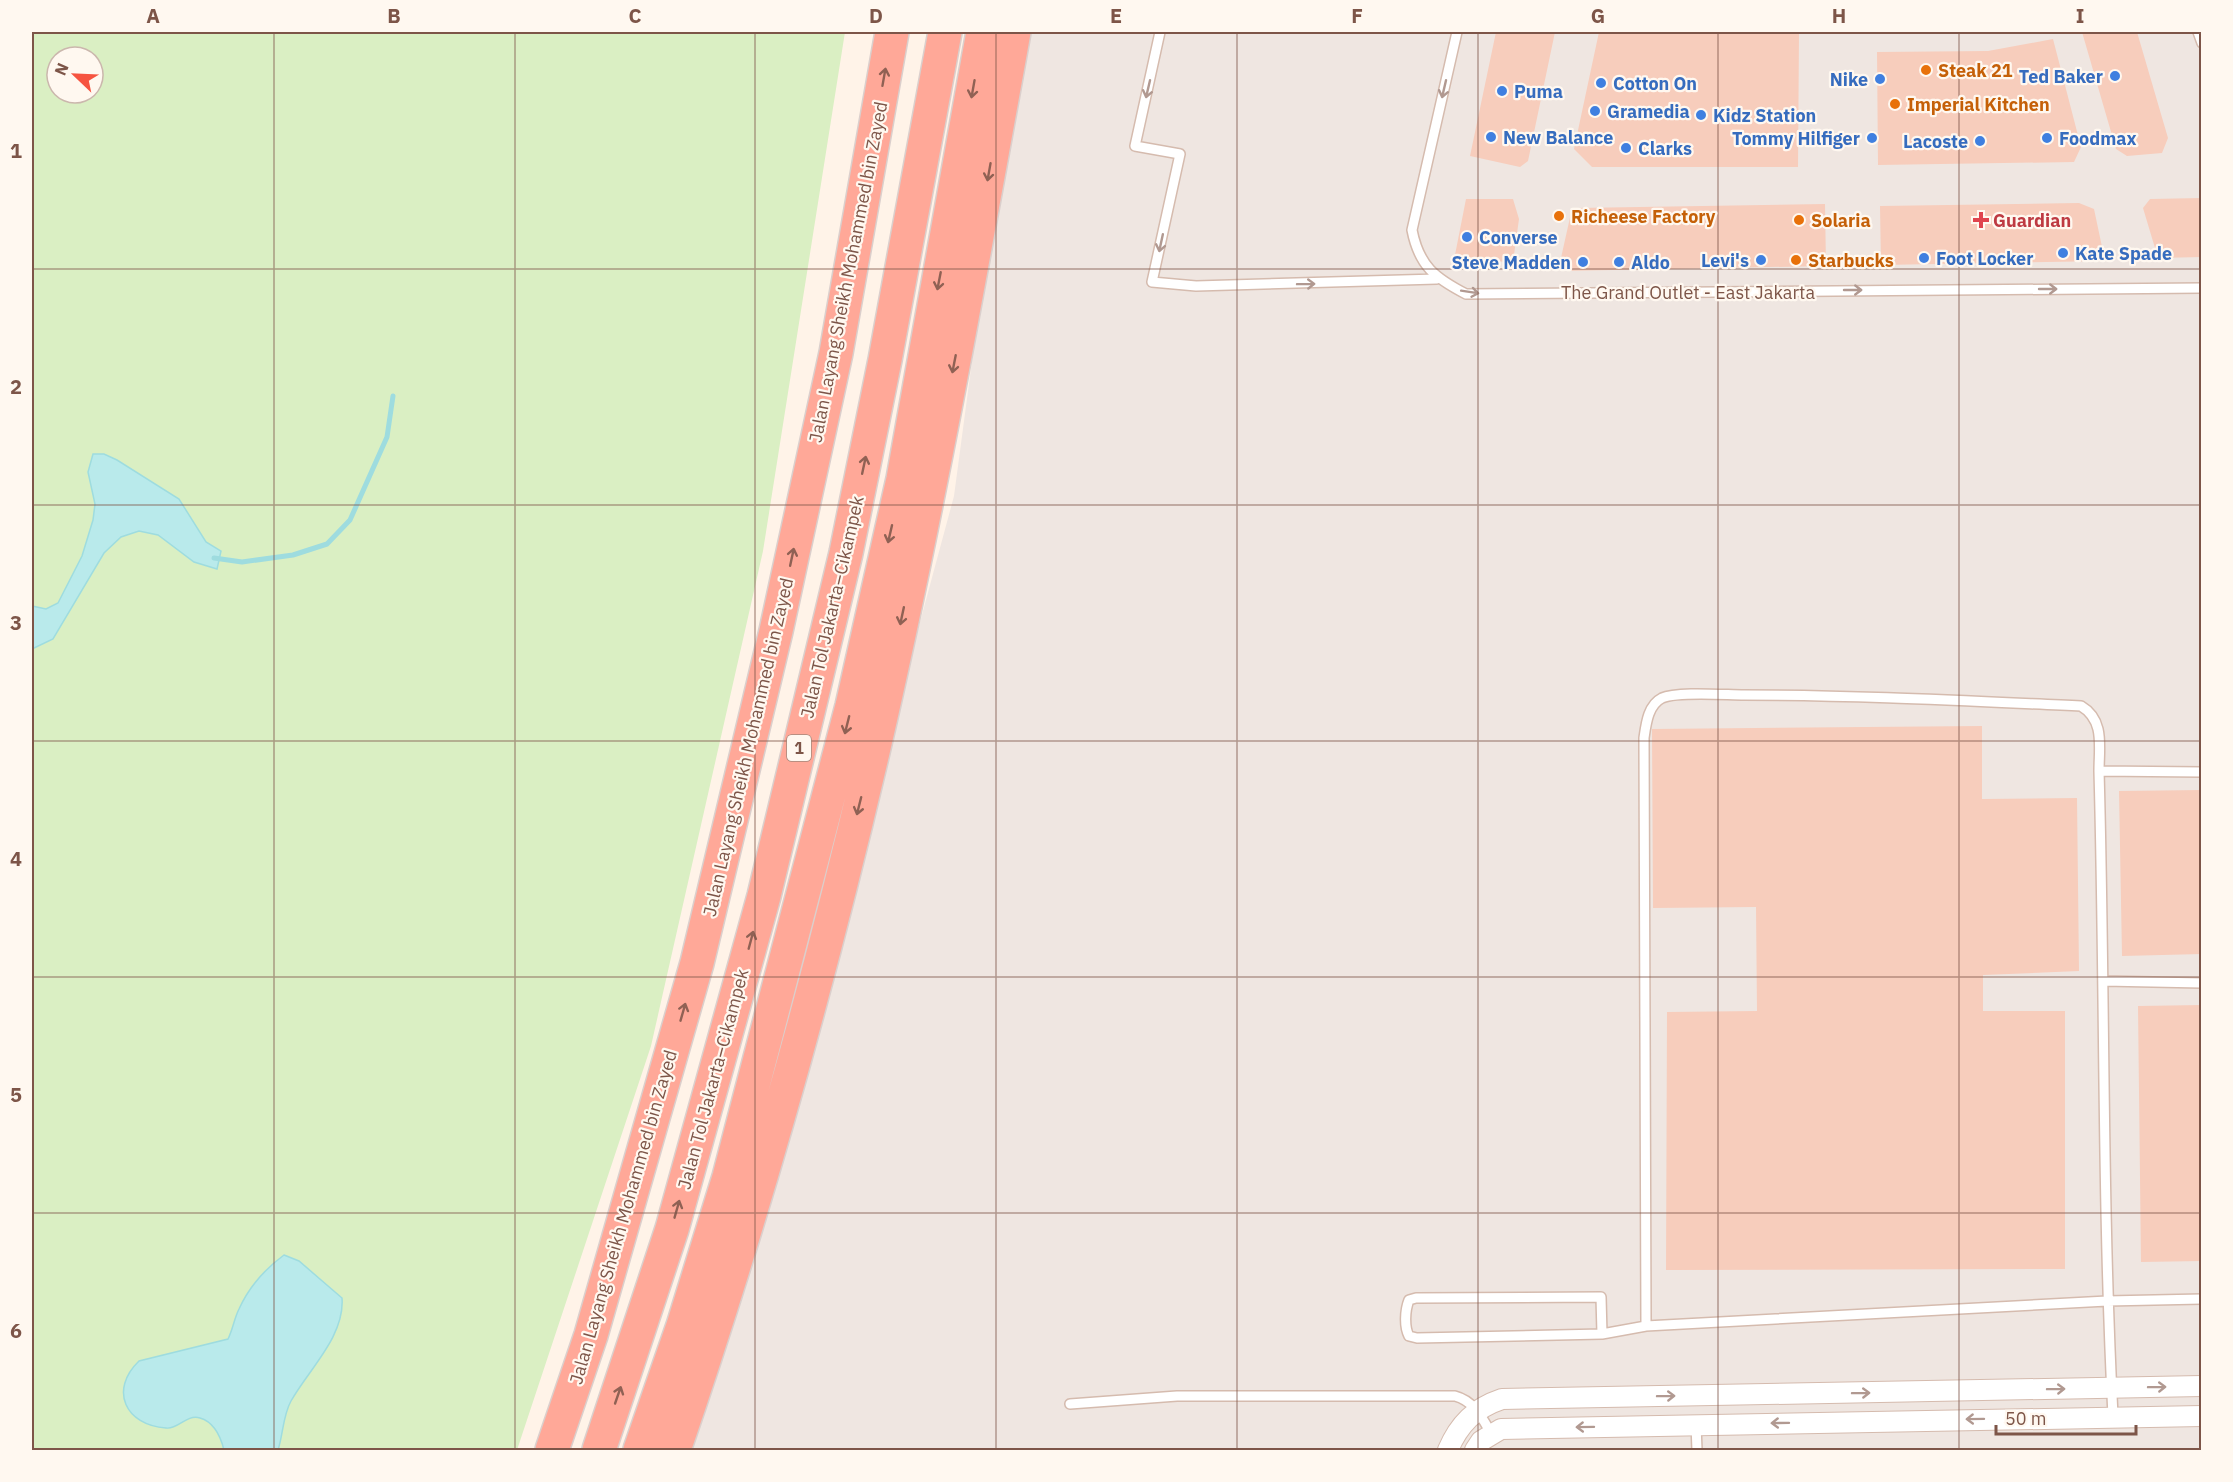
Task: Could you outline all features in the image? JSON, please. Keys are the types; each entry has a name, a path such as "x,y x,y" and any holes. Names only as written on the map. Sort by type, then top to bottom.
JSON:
{"highway":[{"name":"Jalan Layang Sheikh Mohammed bin Zayed","path":"552,1450 591,1335 697,963 776,631 836,353 892,32"},
{"name":"Jalan Tol Jakarta–Cikampek","path":"599,1450 672,1229 764,896 846,553 885,360 945,32"},
{"name":"1","path":"640,1450 729,1177 852,706 903,479 983,32"},
{"path":"674,1450 789,1081 872,754 964,313 1014,32"}],"street":[{"path":"1448,1450 1461,1427 1476,1409 1502,1399 2202,1386"},
{"path":"1475,1450 1491,1433 1501,1429 2202,1416"}],"lane":[{"path":"1160,32 1135,146 1180,154 1152,282 1196,286 1437,279"},
{"name":"The Grand Outlet - East Jakarta","path":"1457,32 1412,230 1416,250 1437,279 1466,294 2202,288"},
{"path":"2198,32 2202,44"},
{"path":"1646,1326 1644,738 1647,717 1654,706 1662,698 1701,695 1835,695 2081,706 2090,712 2098,727 2104,981 2107,1300 2114,1416"},
{"path":"2098,771 2202,772"},
{"path":"2104,981 2202,983"},
{"path":"1602,1334 1601,1297 1416,1298 1410,1300 1407,1306 1406,1330 1410,1336 1416,1338 1602,1334 1646,1326 2107,1300 2202,1299"},
{"path":"1070,1404 1177,1396 1455,1396 1462,1398 1476,1409 1491,1433"},
{"path":"1696,1425 1697,1450"}],"shaded area":[{"path":"1016,32 2201,32 2201,1450 691,1450 768,1186 954,496"}],"green space":[{"path":"32,32 845,32 763,551 651,1046 517,1450 32,1450"}],"water":[{"path":"93,454 104,454 117,460 179,499 206,542 221,551 217,569 194,562 158,535 139,531 121,537 104,553 53,639 32,649 32,606 46,609 58,603 82,556 93,520 95,504 88,472"},
{"path":"284,1255 299,1261 342,1298 338,1326 332,1339 288,1407 278,1450 224,1450 219,1436 205,1420 190,1418 174,1427 166,1428 140,1420 132,1413 126,1404 125,1383 139,1361 228,1339 237,1313 248,1293 264,1272"}],"building":[{"path":"1496,32 1555,32 1528,161 1520,167 1470,156"},
{"path":"1599,32 1799,32 1798,167 1592,167 1574,149"},
{"path":"2082,32 2137,32 2168,138 2162,153 2127,156 2116,149"},
{"path":"2053,39 2081,147 2074,162 1878,165 1877,52 1988,51"},
{"path":"2202,198 2202,257 2158,258 2143,208 2150,199"},
{"path":"1466,199 1513,199 1519,219 1513,262 1454,260"},
{"path":"2079,203 2094,209 2105,261 1881,265 1880,206"},
{"path":"1825,204 1826,266 1561,271 1561,258 1571,213 1577,208"},
{"path":"1982,726 1982,799 2077,798 2079,971 1983,975 1983,1011 2065,1011 2065,1269 1666,1270 1667,1012 1757,1011 1756,907 1653,908 1652,729"},
{"path":"2202,790 2202,954 2122,956 2119,791"},
{"path":"2202,1005 2202,1261 2141,1262 2138,1006"}],"waterway":[{"path":"214,558 242,562 293,555 327,544 350,520 387,437 393,396"}],"place":[{"name":"Steak 21","path":"1926,70"},
{"name":"Ted Baker","path":"2115,76"},
{"name":"Nike","path":"1880,79"},
{"name":"Cotton On","path":"1601,83"},
{"name":"Puma","path":"1502,91"},
{"name":"Imperial Kitchen","path":"1895,104"},
{"name":"Gramedia","path":"1595,111"},
{"name":"Kidz Station","path":"1701,115"},
{"name":"New Balance","path":"1491,137"},
{"name":"Tommy Hilfiger","path":"1872,138"},
{"name":"Foodmax","path":"2047,138"},
{"name":"Lacoste","path":"1980,141"},
{"name":"Clarks","path":"1626,148"},
{"name":"Richeese Factory","path":"1559,216"},
{"name":"Solaria","path":"1799,220"},
{"name":"Guardian","path":"1981,220"},
{"name":"Converse","path":"1467,237"},
{"name":"Kate Spade","path":"2063,253"},
{"name":"Foot Locker","path":"1924,258"},
{"name":"Levi's","path":"1761,260"},
{"name":"Starbucks","path":"1796,260"},
{"name":"Steve Madden","path":"1583,262"},
{"name":"Aldo","path":"1619,262"}]}
